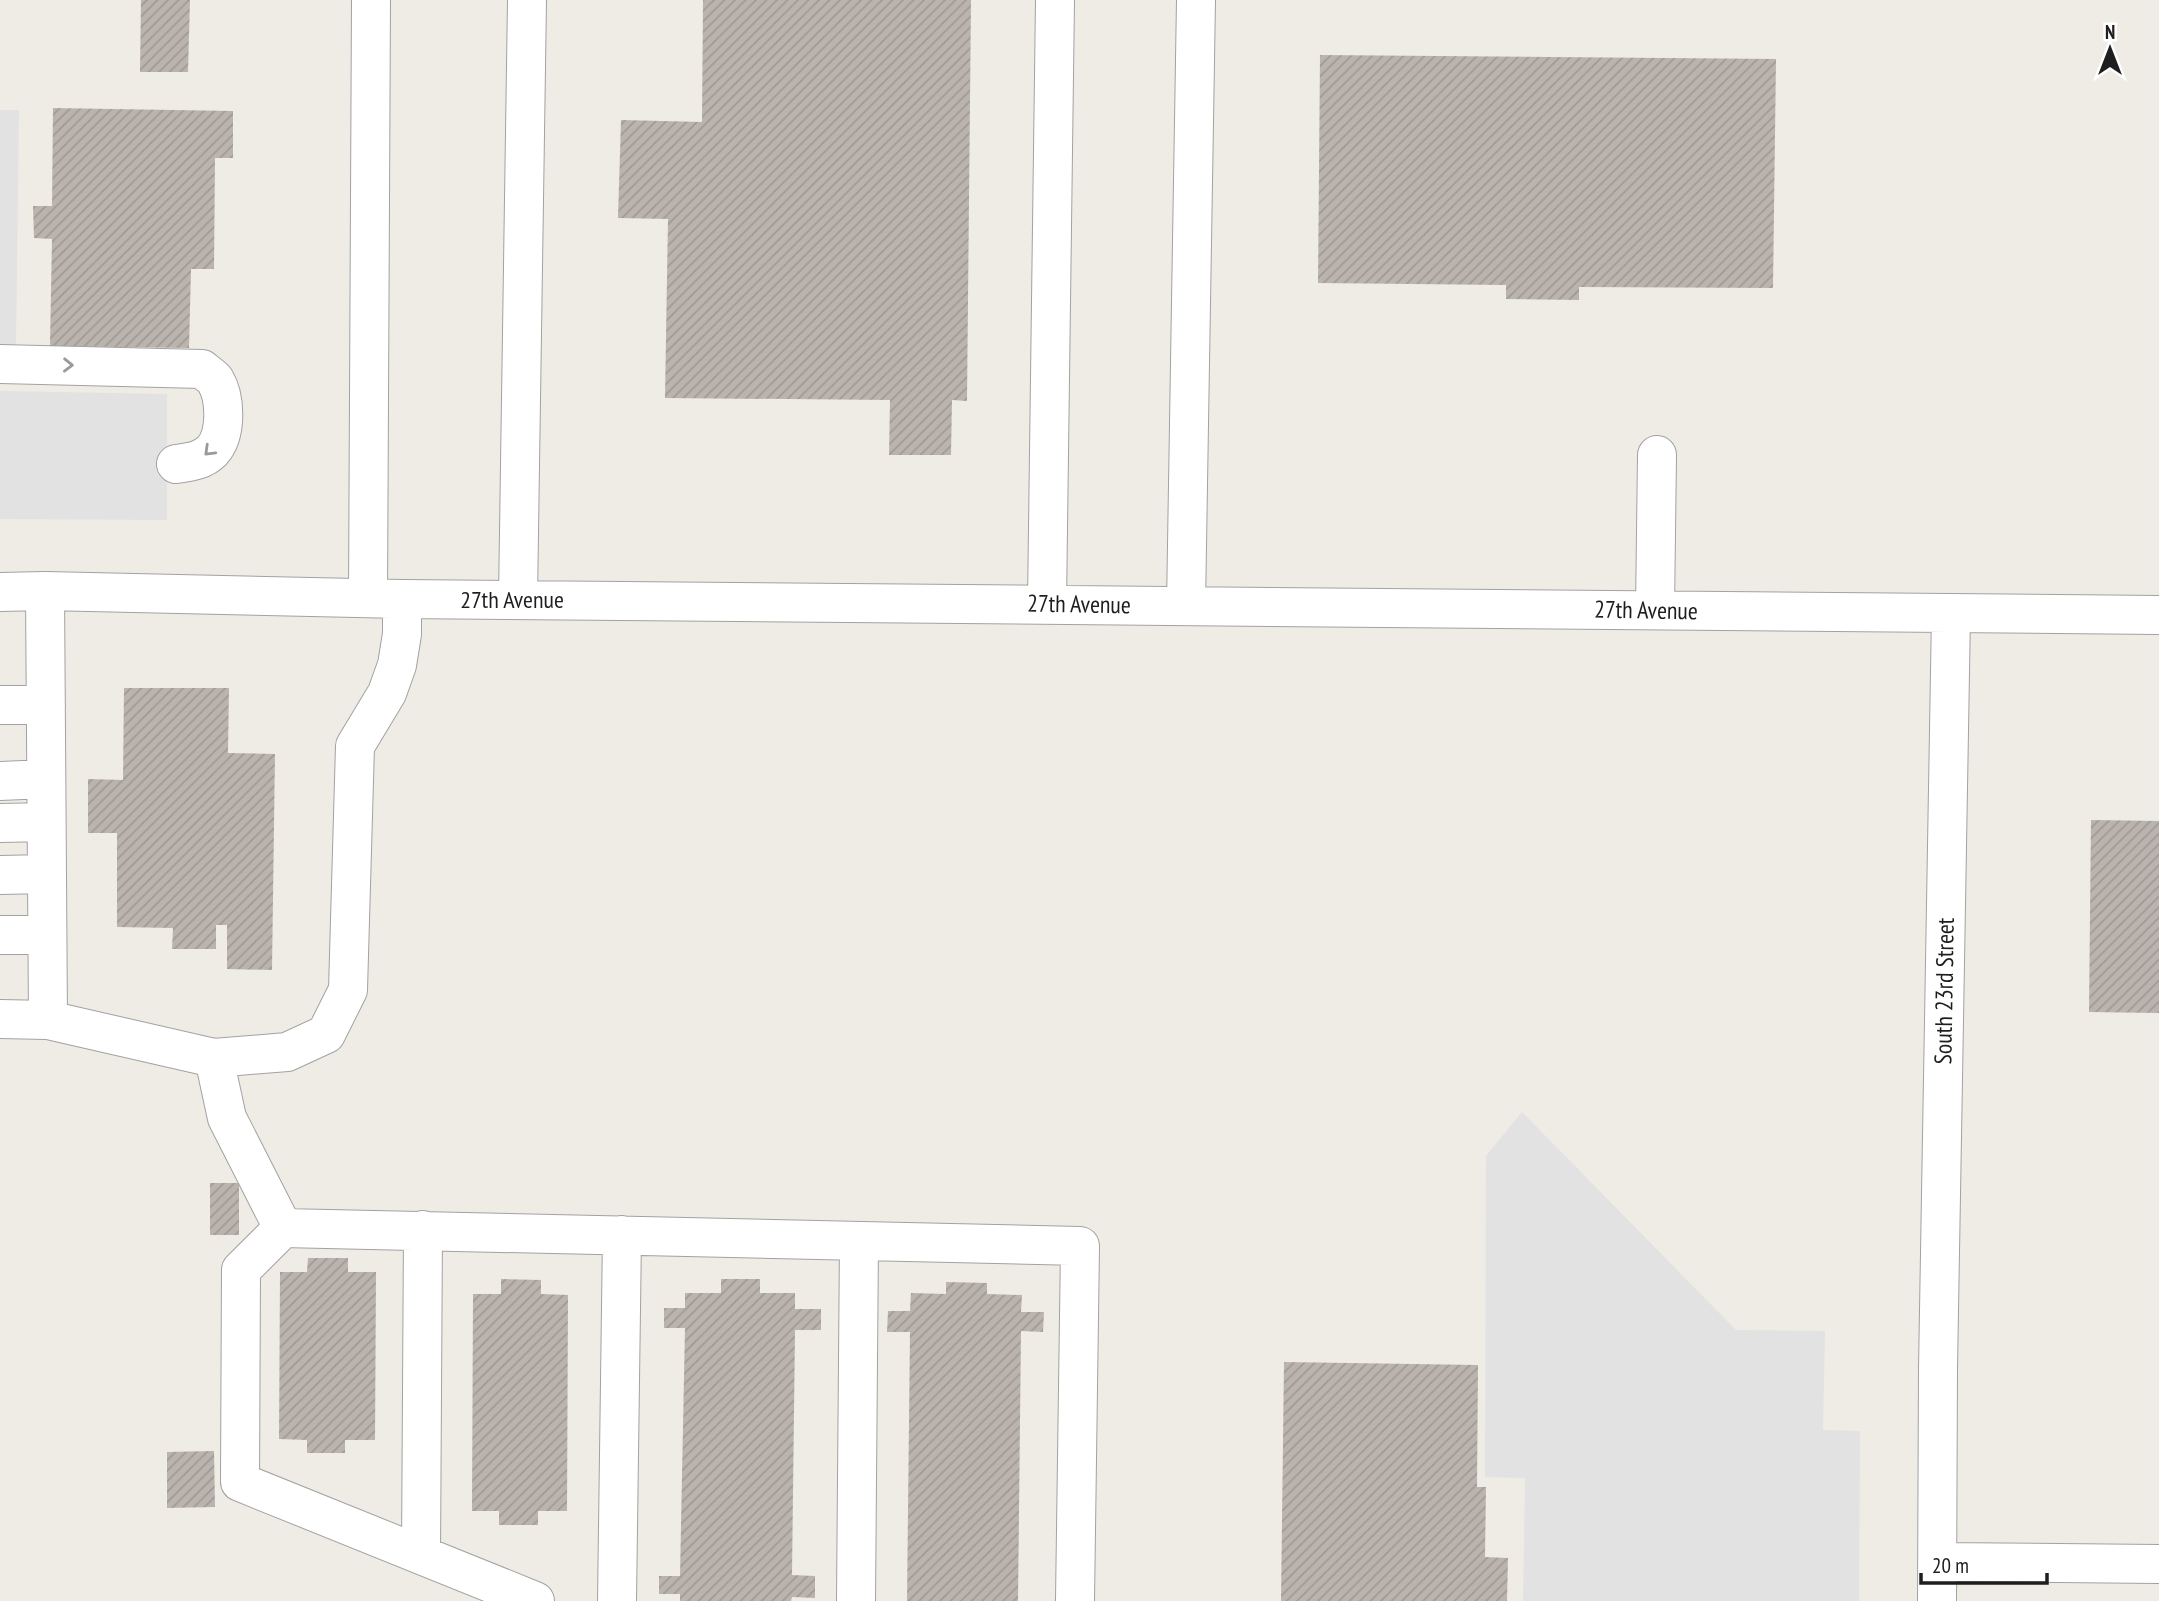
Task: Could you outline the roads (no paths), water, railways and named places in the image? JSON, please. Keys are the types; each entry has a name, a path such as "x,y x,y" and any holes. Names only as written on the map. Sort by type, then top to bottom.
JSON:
{"street":[{"path":"0,1019 48,1020 214,1059 286,1052 326,1034 348,990 355,746 387,693 397,665 402,634 385,598 371,0"},
{"path":"518,599 527,0"},
{"path":"1047,604 1055,0"},
{"path":"1186,606 1196,0"},
{"path":"0,364 202,369 214,379 221,395 221,436 213,450 198,460 176,464"},
{"path":"1655,610 1657,455"},
{"path":"45,591 48,1020"},
{"name":"27th Avenue","path":"0,592 2159,615"},
{"name":"South 23rd Street","path":"1937,1601 1938,1369 1951,614"},
{"path":"0,705 46,705"},
{"path":"0,780 46,779"},
{"path":"0,823 47,822"},
{"path":"0,874 47,874"},
{"path":"0,935 47,936"},
{"path":"214,1059 228,1118 283,1228"},
{"path":"535,1601 240,1482 241,1270 283,1228 1080,1246 1075,1601"},
{"path":"421,1555 423,1230"},
{"path":"617,1601 622,1235"},
{"path":"856,1601 859,1241"},
{"path":"1937,1562 2159,1564"}]}
